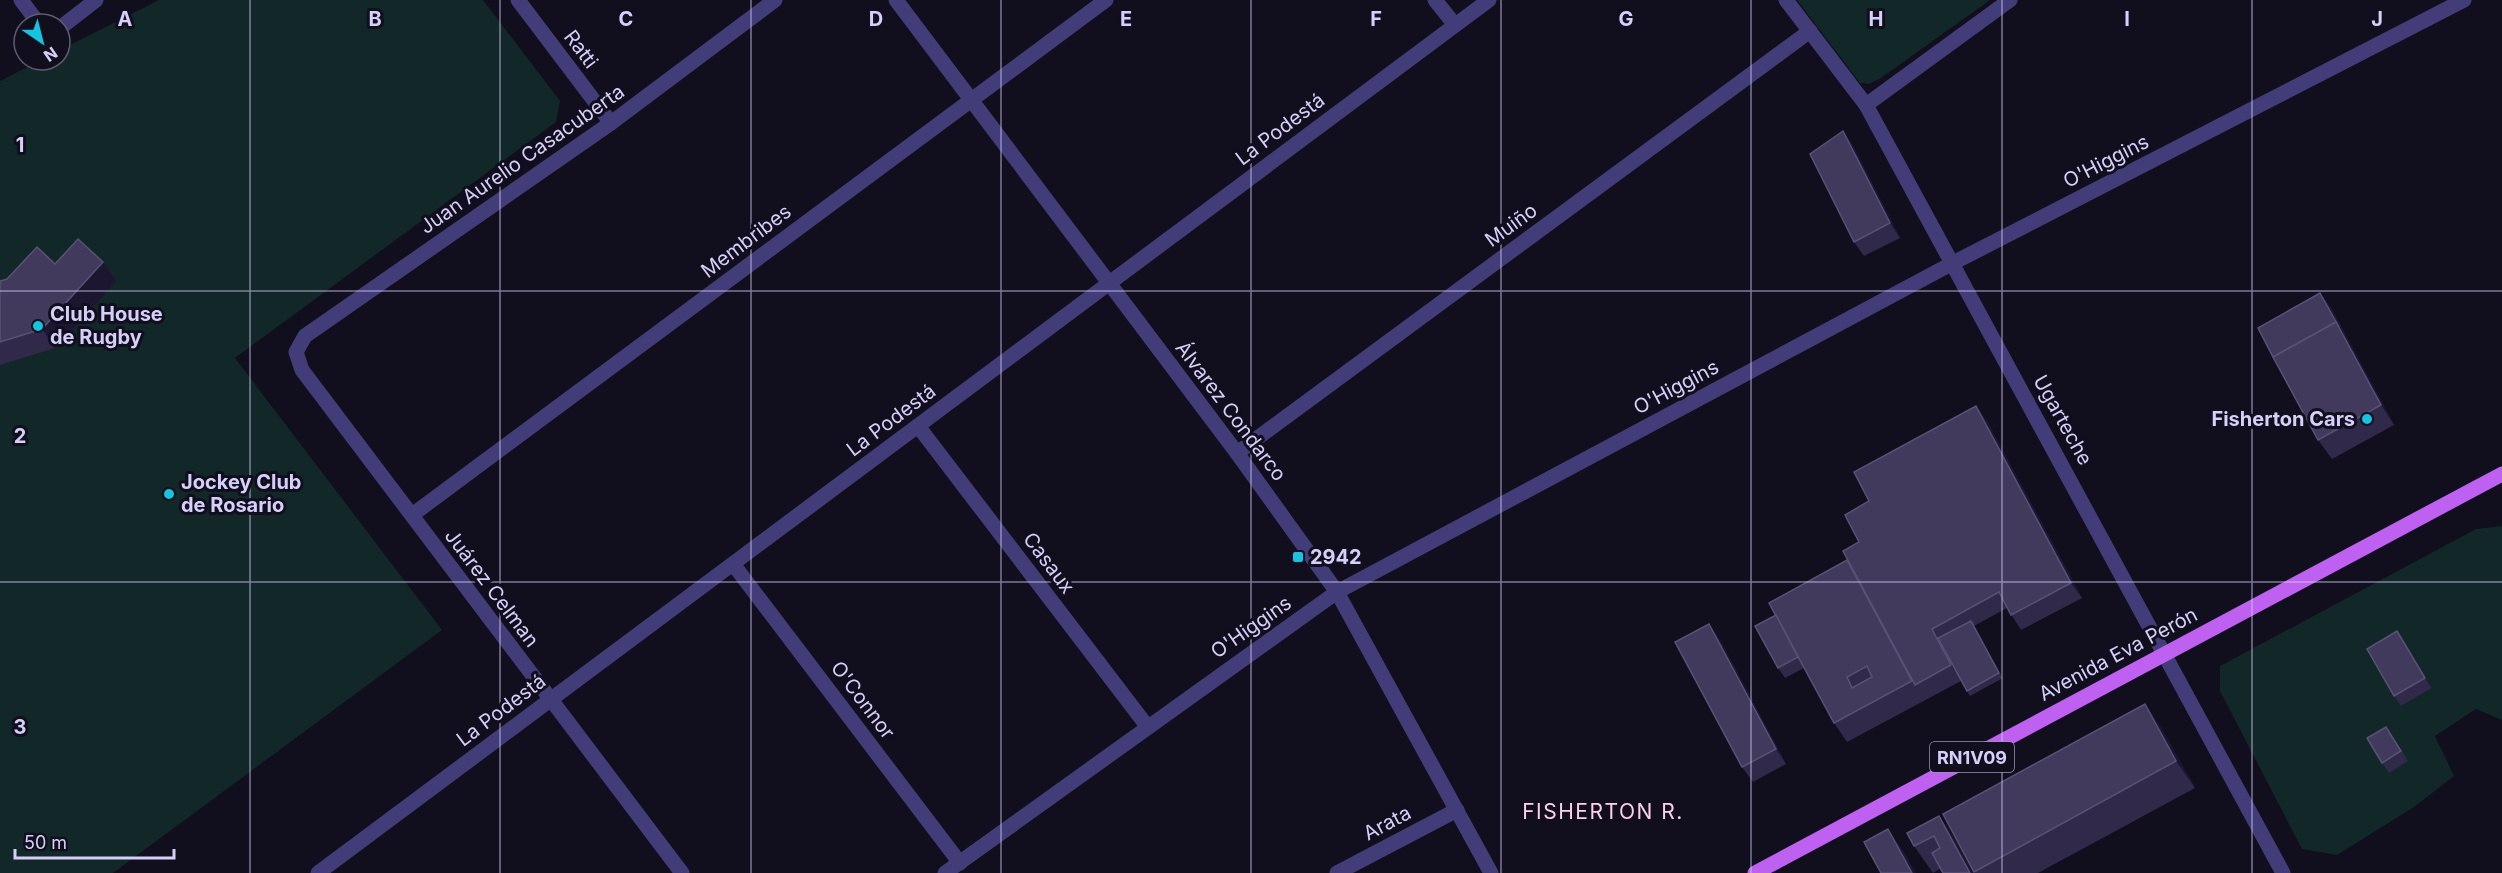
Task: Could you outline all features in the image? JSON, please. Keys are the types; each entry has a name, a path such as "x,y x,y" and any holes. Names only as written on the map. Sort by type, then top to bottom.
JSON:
{"main road":[{"name":"Avenida Eva Perón","path":"1755,873 2502,474"}],"street":[{"path":"72,19 96,0"},
{"name":"Ratti","path":"518,0 611,123"},
{"name":"Juan Aurelio Casacuberta","path":"296,352 305,336 611,123 775,0"},
{"name":"Álvarez Condarco","path":"896,0 1237,453 1337,592 1491,873"},
{"name":"Membribes","path":"412,515 1106,0"},
{"path":"1436,0 1455,26"},
{"name":"La Podestá","path":"318,873 1489,0"},
{"name":"Ugarteche","path":"1786,0 1866,105 2283,873"},
{"path":"1866,105 2010,0"},
{"name":"O'Higgins","path":"945,873 1337,592 1953,263 2464,0"},
{"name":"Muiño","path":"1237,453 1810,31"},
{"name":"Juárez Celman","path":"296,352 302,370 549,700 682,873"},
{"name":"Casaux","path":"918,426 1147,726"},
{"name":"O'Connor","path":"733,564 960,863"},
{"name":"Arata","path":"1337,873 1457,810"}],"green space":[{"name":"Jockey Club de Rosario","path":"159,0 483,0 560,101 556,122 235,358 442,630 113,873 0,873 0,81 18,72 72,72 72,44"},
{"path":"1797,0 1990,0 1881,78 1869,84 1860,83"},
{"path":"2502,526 2502,720 2476,709 2435,736 2454,776 2414,807 2337,855 2302,849 2220,691 2220,666 2476,529"}],"building":[{"path":"1843,131 1890,223 1854,242 1810,154"},
{"path":"78,239 103,262 42,329 0,342 0,281 7,279 37,247 55,264"},
{"path":"2320,293 2339,327 2336,322 2273,357 2258,328"},
{"path":"2336,322 2381,405 2318,440 2273,357"},
{"path":"1976,406 2071,583 2011,615 1999,592 1932,629 1951,665 1915,685 1843,551 1859,542 1845,515 1869,501 1854,472"},
{"path":"1847,560 1912,681 1834,723 1769,603","holes":["1867,666 1872,677 1852,688 1847,677"]},
{"path":"1776,615 1798,657 1778,668 1755,626"},
{"path":"1971,621 1999,673 1967,691 1938,638"},
{"path":"1709,624 1776,749 1742,767 1675,642"},
{"path":"2397,631 2425,678 2394,696 2367,649"},
{"path":"2145,704 2176,761 1974,872 1943,814"},
{"path":"2386,727 2401,751 2382,763 2367,738"},
{"path":"1939,816 1970,873 1943,873 1932,853 1940,848 1934,836 1914,846 1907,833"},
{"path":"1888,829 1912,873 1881,873 1864,842"}],"place":[{"name":"Club House de Rugby","path":"38,326"},
{"name":"Fisherton Cars","path":"2367,419"},
{"name":"Jockey Club de Rosario","path":"169,494"},
{"name":"2942","path":"1298,557"}],"district":[{"name":"FISHERTON R.","path":"1603,811"}]}
